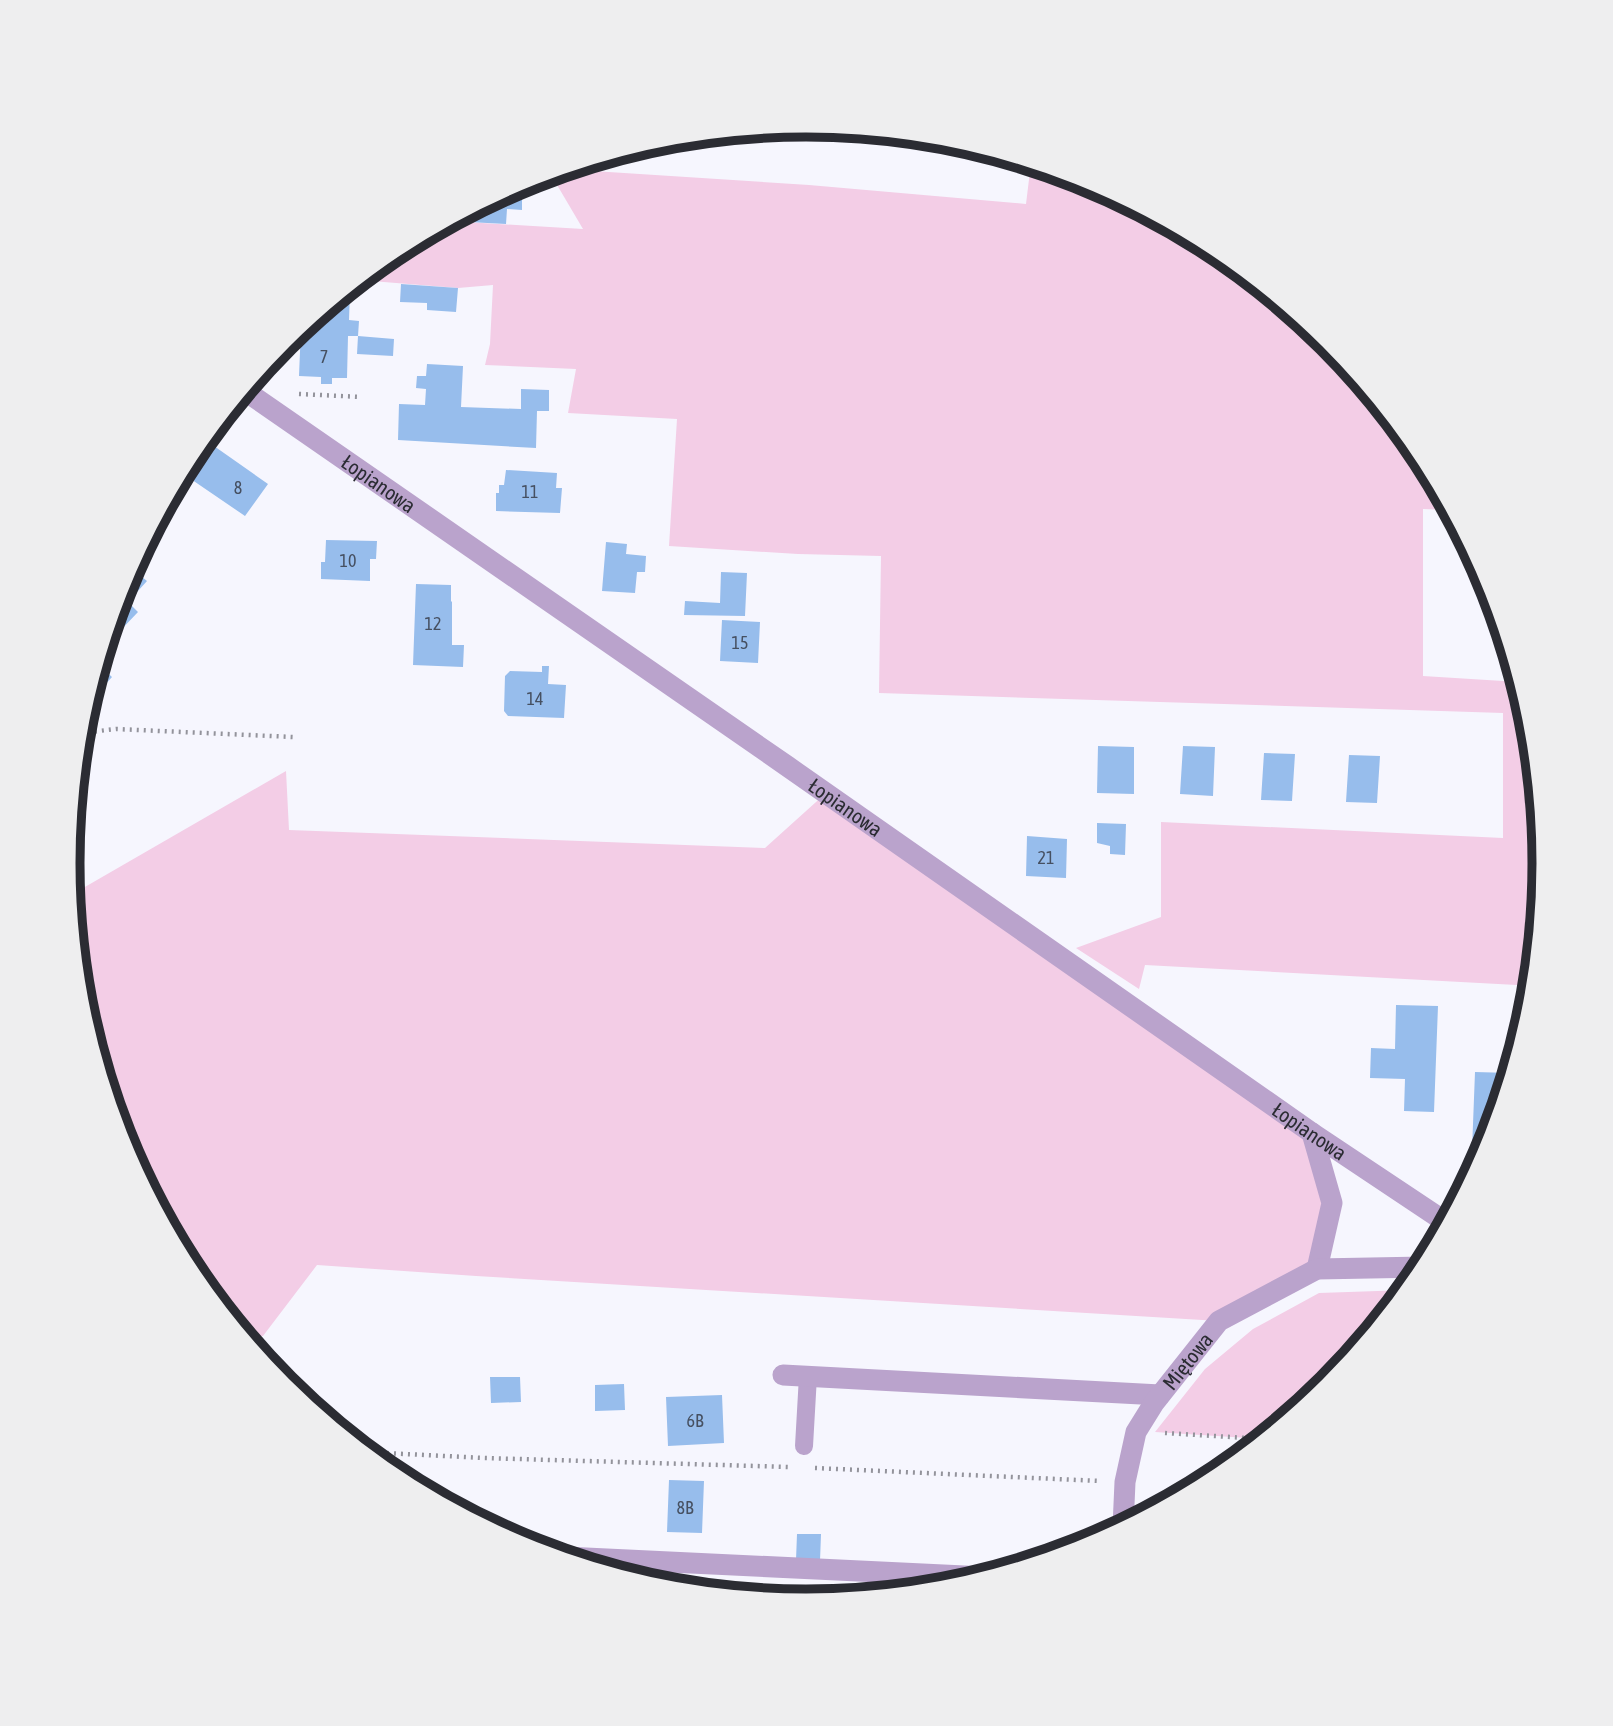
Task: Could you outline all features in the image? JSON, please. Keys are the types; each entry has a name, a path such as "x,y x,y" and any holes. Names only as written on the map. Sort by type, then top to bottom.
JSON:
{"street":[{"name":"Łopianowa","path":"252,395 1312,1133 1439,1218"},
{"path":"1312,1133 1332,1203 1317,1269"},
{"name":"Miętowa","path":"1123,1516 1125,1482 1136,1432 1160,1395 1219,1321 1317,1269 1409,1267"},
{"path":"783,1375 1160,1395"},
{"path":"602,1559 947,1575"}],"lane":[{"path":"804,1446 808,1376"}],"path":[{"path":"254,393 361,397"},
{"path":"92,732 116,729 293,737"},
{"path":"1136,1432 1249,1438"},
{"path":"384,1453 799,1468"},
{"path":"812,1468 1125,1482"}],"shaded area":[{"path":"590,171 809,185 1026,204 1030,173 1084,192 1128,212 1210,259 1285,317 1320,350 1352,384 1410,460 1440,510 1423,509 1423,676 1510,681 1519,721 1531,816 1532,863 1531,910 1522,985 1145,965 1139,989 1076,948 1161,917 1161,822 1503,838 1503,713 879,693 881,556 669,546 677,419 568,413 576,369 485,365 490,344 493,285 458,288 373,281 403,259 466,222 583,229 556,182"},
{"path":"286,771 289,830 765,848 826,793 1312,1133 1332,1203 1317,1269 1219,1321 317,1265 263,1336 256,1336 203,1266 178,1226 136,1141 105,1051 94,1005 81,889"},
{"path":"1392,1290 1352,1342 1320,1376 1249,1438 1155,1432 1205,1369 1253,1329 1319,1293"}],"building":[{"path":"522,195 522,210 507,209 506,224 467,222"},
{"path":"401,284 458,288 456,312 427,310 427,303 400,302"},
{"path":"350,299 349,320 359,321 358,336 348,336 347,378 332,378 332,384 321,384 321,377 299,376 300,343"},
{"path":"358,336 394,339 393,356 357,354"},
{"path":"427,364 463,366 461,407 521,409 521,389 549,390 549,411 537,411 536,448 398,440 399,404 425,405 426,389 416,388 417,376 426,376"},
{"path":"213,446 268,484 245,516 191,479"},
{"path":"506,470 557,473 556,488 562,488 560,513 496,511 496,493 499,493 499,485 504,485"},
{"path":"326,540 377,541 376,559 370,559 370,581 321,579 321,562 325,562"},
{"path":"606,542 627,544 626,554 646,556 645,572 637,572 635,593 602,591"},
{"path":"721,572 747,573 745,616 684,615 685,601 720,603"},
{"path":"140,575 147,581 131,599"},
{"path":"416,584 451,585 452,645 464,645 463,667 413,665"},
{"path":"129,603 138,612 118,633"},
{"path":"722,620 760,622 758,663 720,661"},
{"path":"542,666 549,666 548,684 566,685 564,718 508,716 504,711 505,676 510,671 542,672"},
{"path":"106,672 112,677 102,688"},
{"path":"1098,746 1134,747 1134,794 1097,793"},
{"path":"1183,746 1215,747 1213,796 1180,794"},
{"path":"1264,753 1295,754 1292,801 1261,800"},
{"path":"1349,755 1380,756 1377,803 1346,802"},
{"path":"1097,823 1126,824 1125,855 1110,854 1110,846 1097,843"},
{"path":"1027,836 1067,839 1066,878 1026,876"},
{"path":"1396,1005 1438,1006 1434,1112 1404,1111 1405,1079 1370,1078 1371,1048 1395,1049"},
{"path":"1475,1072 1501,1073 1477,1141 1472,1150"},
{"path":"490,1377 520,1377 521,1402 491,1403"},
{"path":"624,1384 625,1410 595,1411 595,1385"},
{"path":"722,1395 724,1443 668,1446 666,1397"},
{"path":"669,1480 704,1481 702,1533 667,1532"},
{"path":"797,1534 821,1534 820,1561 796,1560"}]}
